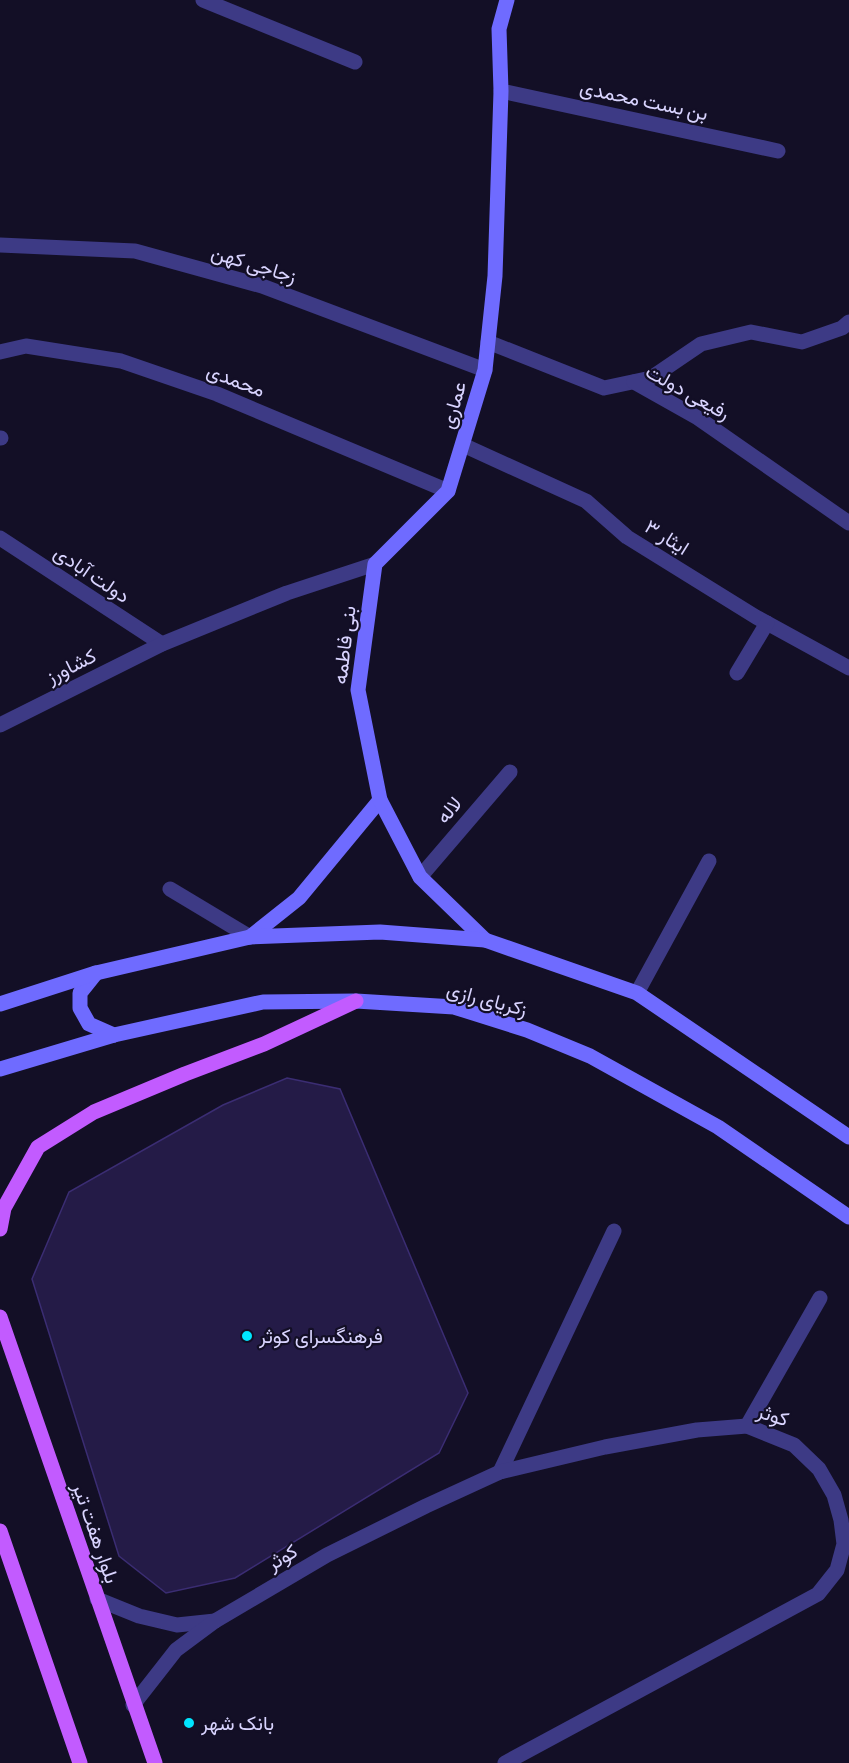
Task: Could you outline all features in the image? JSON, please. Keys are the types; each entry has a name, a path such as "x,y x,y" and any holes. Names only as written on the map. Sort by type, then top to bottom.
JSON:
{"main road":[{"path":"0,1229 4,1208 38,1147 94,1112 264,1044 356,1001"},
{"name":"بلوار هفت تیر","path":"0,1317 155,1763"},
{"path":"0,1532 80,1763"}],"street":[{"path":"203,0 356,62"},
{"name":"عماری","path":"162,644 287,593 375,564 448,491 485,370 495,276 501,91 499,28 507,0"},
{"name":"بن بست محمدی","path":"501,91 778,151"},
{"name":"زجاجی کهن","path":"0,245 135,251 262,286 485,370"},
{"path":"634,382 651,378 701,344 752,332 802,342 842,328 849,322"},
{"name":"رفیعی دولت","path":"488,342 604,388 634,382 698,418 849,523"},
{"name":"محمدی","path":"0,352 26,346 121,361 217,394 448,491"},
{"name":"ایثار ۳","path":"463,445 586,501 627,537 766,623 849,668"},
{"name":"دولت آبادی","path":"0,538 162,644"},
{"name":"بنی فاطمه","path":"375,564 358,690 380,800 420,876 485,940"},
{"path":"737,673 766,623"},
{"name":"کشاورز","path":"0,725 162,644"},
{"name":"لاله","path":"420,876 510,772"},
{"path":"250,937 299,898 380,800"},
{"path":"637,993 709,861"},
{"path":"170,890 250,937"},
{"path":"0,1004 96,973 250,937 380,932 485,940 637,993 849,1137"},
{"path":"96,973 80,993 80,1008 89,1024 114,1035"},
{"name":"زکریای رازی","path":"0,1069 114,1035 262,1002 356,1001 454,1007 527,1030 590,1056 718,1127 849,1217"},
{"path":"500,1472 614,1232"},
{"path":"747,1426 820,1298"},
{"name":"کوثر","path":"133,1705 176,1650 215,1621 327,1555 500,1472 605,1447 685,1432 747,1426 794,1445 819,1469 834,1495 841,1520 844,1544 837,1570 819,1594 506,1763"},
{"path":"97,1599 139,1616 177,1625 215,1621"}],"building":[{"name":"فرهنگسرای کوثر","path":"287,1078 340,1089 468,1393 439,1453 235,1578 166,1593 119,1556 32,1279 69,1192 223,1105"}],"place":[{"name":"فرهنگسرای کوثر","path":"247,1336"},
{"name":"بانک شهر","path":"189,1723"}]}
